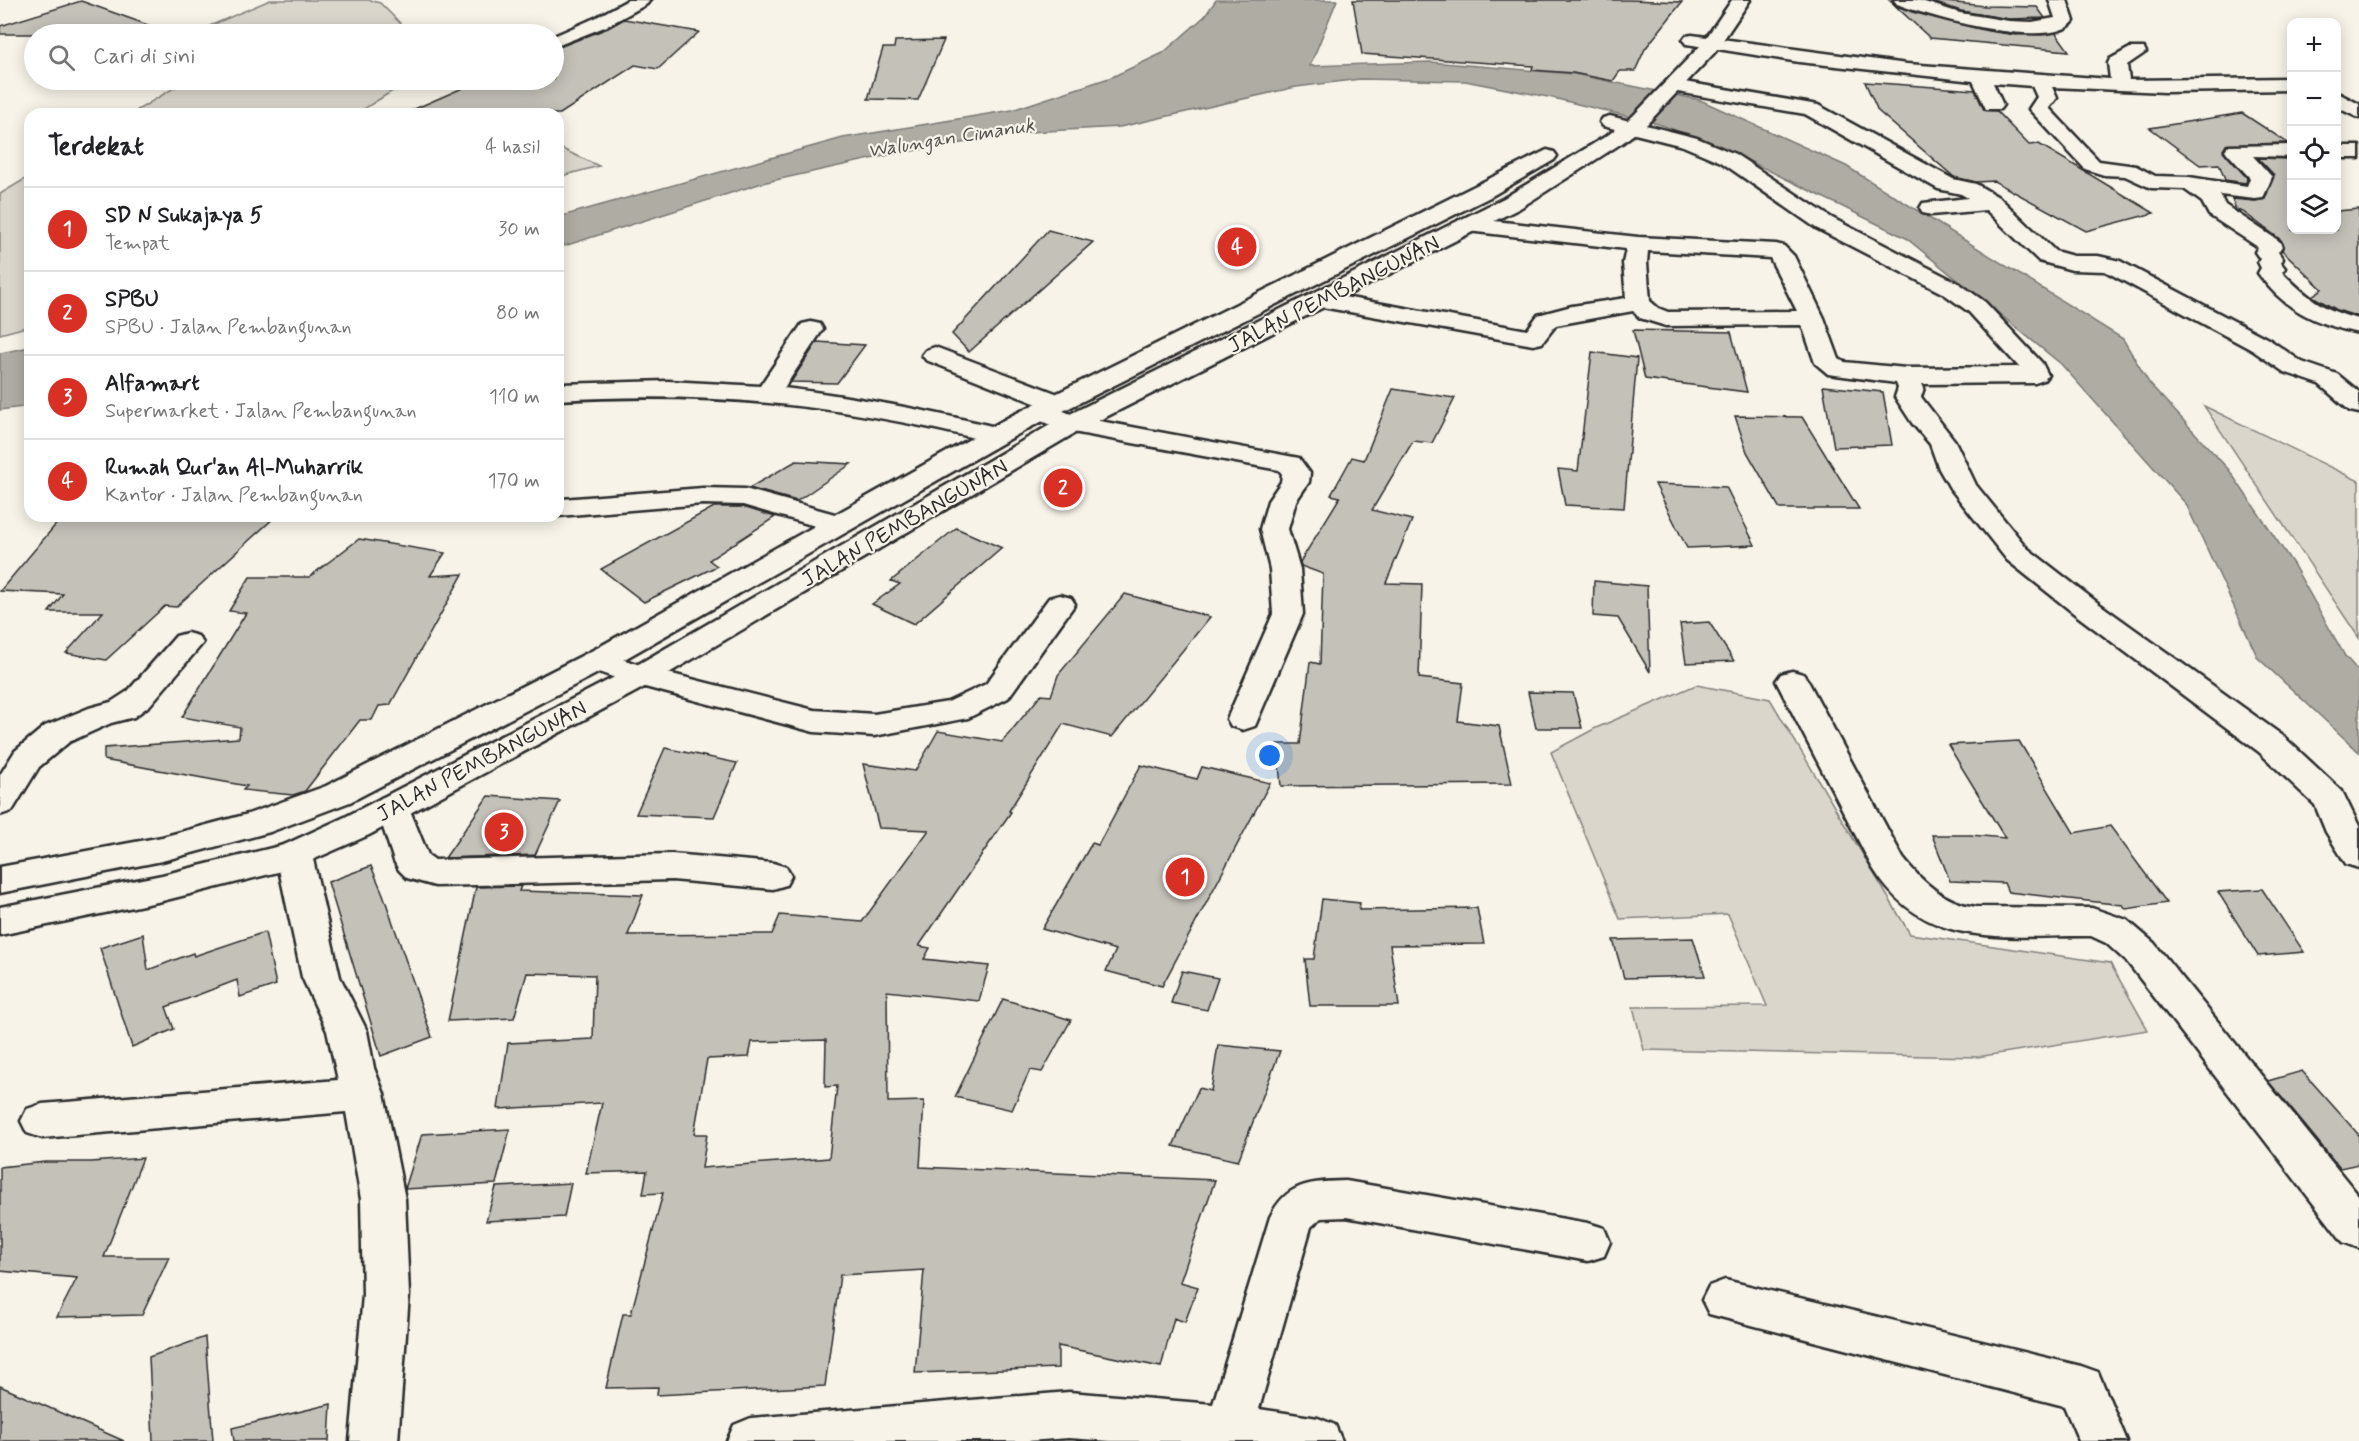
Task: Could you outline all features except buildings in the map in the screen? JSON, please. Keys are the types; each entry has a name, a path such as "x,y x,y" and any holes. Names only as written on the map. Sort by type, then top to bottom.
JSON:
{"street":[{"path":"564,38 601,22 641,0"},
{"name":"JALAN PEMBANGUNAN","path":"0,880 162,849 258,824 338,794 598,661 995,435 1056,413 1322,300 1512,202 1626,116 1670,88 1712,43 1741,0"},
{"path":"1903,0 1918,8 1973,21 2004,26 2042,26 2060,24 2065,21 2058,0"},
{"path":"1711,12 1686,46 1712,43 1878,66 2038,80 2123,85 2287,84"},
{"path":"2123,85 2118,76 2117,63 2137,52"},
{"path":"1980,75 1993,105"},
{"path":"2038,80 2047,98 2040,104 2039,109 2092,165 2114,170 2128,170 2151,182 2189,183 2255,193 2261,177 2235,150 2287,151"},
{"name":"JALAN PEMBANGUNAN","path":"0,921 162,888 294,855 393,807 641,676 1056,413 1626,116 1646,87"},
{"path":"1670,88 1804,106 1946,184 1968,189 1992,203 2048,256 2072,263 2098,263 2112,266 2261,345 2293,367 2328,379 2359,405"},
{"path":"2341,90 2359,112"},
{"path":"1467,225 1638,244 1776,251 1783,256 1812,318 1830,367 1906,376 2032,376 2036,372 1977,307 1952,289 1824,223 1728,158 1626,116"},
{"path":"2341,152 2359,152"},
{"path":"2193,185 2213,200 2212,206 2217,210 2271,246 2266,252 2272,259 2269,262 2273,268 2270,273 2298,302 2319,317 2359,326"},
{"path":"1931,208 1992,203"},
{"path":"1638,244 1635,263 1638,303 1649,313 1666,319 1812,318"},
{"path":"1322,300 1533,338 1547,320 1572,313 1638,303"},
{"path":"767,394 811,329"},
{"path":"935,355 1056,413 1279,461 1289,464 1296,472 1295,482 1282,501 1274,529 1285,569 1288,614 1243,719"},
{"path":"1906,376 1911,388 1908,397 1921,417 1942,441 1953,469 1964,488 2017,554 2087,609 2271,744 2330,799 2344,832 2359,855"},
{"path":"564,391 591,389 727,389 816,399 951,423 995,435"},
{"path":"564,508 703,496 737,497 839,524"},
{"path":"598,661 641,676 814,721 874,725 956,711 997,691 1060,604"},
{"path":"0,803 27,759 57,734 100,715 122,710 139,698 187,643"},
{"path":"1792,681 1889,865 1900,880 1925,903 1956,918 1976,921 2092,922 2110,926 2123,935 2141,953 2359,1229"},
{"path":"393,807 412,861 420,869 435,873 672,867 773,876"},
{"path":"294,855 321,977 347,1031 354,1068 363,1094 383,1198 386,1295 374,1441"},
{"path":"42,1120 363,1094"},
{"path":"1230,1428 1292,1217 1311,1200 1346,1199 1588,1242"},
{"path":"1725,1300 2080,1388 2103,1441"},
{"path":"751,1441 1069,1415 1230,1428 1318,1441"}],"shaded area":[{"path":"270,0 368,0 380,3 401,24 214,24"},
{"path":"171,90 394,90 366,108 141,108"},
{"path":"564,150 599,166 564,175"},
{"path":"24,180 24,328 0,334 0,194"},
{"path":"2204,406 2359,481 2359,638"},
{"path":"1696,685 1770,699 1910,934 2110,963 2148,1030 1977,1057 1644,1050 1633,1007 1767,1006 1728,914 1620,919 1551,752 1596,728"}],"water":[{"name":"Walungan Cimanuk","path":"1216,0 1337,0 1310,66 1430,62 1574,74 1700,100 1846,166 2123,339 2149,383 2229,470 2293,564 2345,656 2359,672 2359,752 2258,658 2186,504 2061,364 1906,238 1727,150 1659,124 1553,98 1465,81 1360,79 1296,87 1120,127 1029,132 893,154 762,183 564,246 564,215 843,138 1012,110 1112,77 1163,53 1205,16"},
{"path":"24,348 24,407 0,410 0,353"}],"place":[{"name":"Rumah Qur'an Al-Muharrik","path":"1237,247"},
{"name":"SPBU","path":"1063,488"},
{"name":"Alfamart","path":"504,832"},
{"name":"SD N Sukajaya 5","path":"1185,877"}]}
